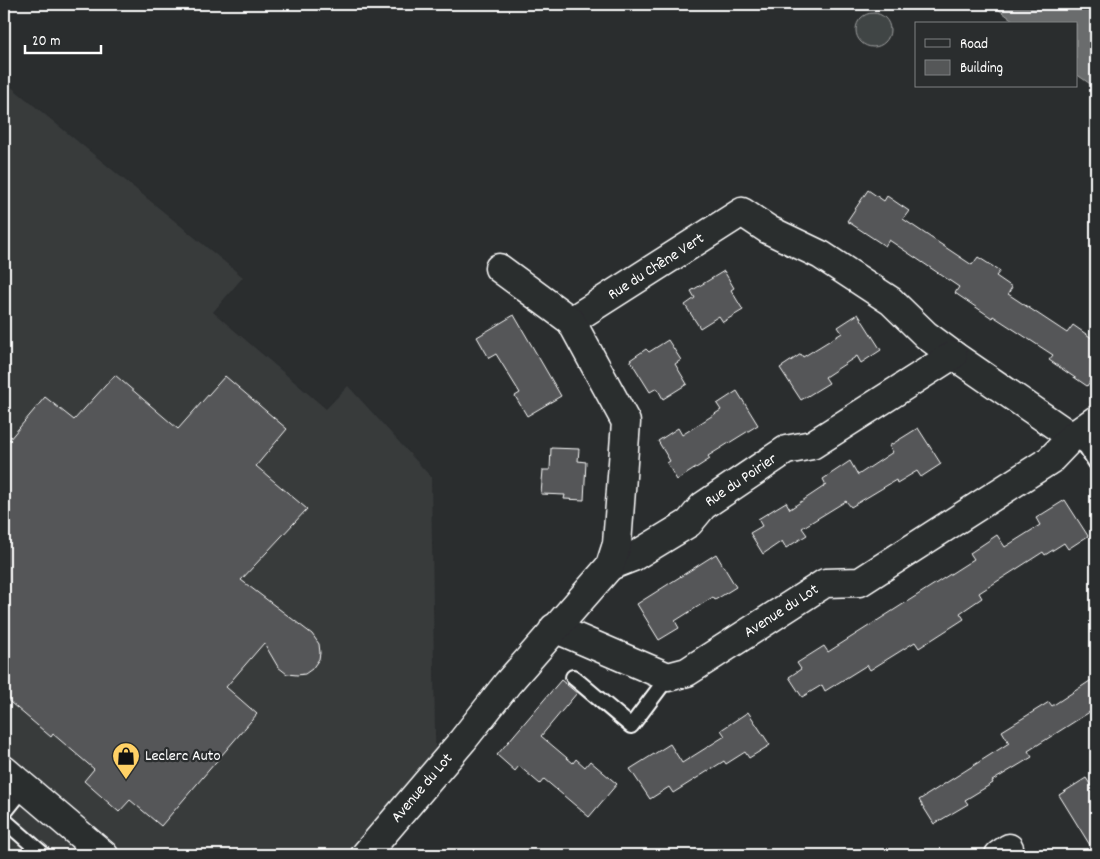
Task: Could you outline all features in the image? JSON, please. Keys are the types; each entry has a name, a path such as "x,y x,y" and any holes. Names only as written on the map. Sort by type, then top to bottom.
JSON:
{"street":[{"name":"Rue du Chêne Vert","path":"571,321 742,212 769,230 821,255 891,301 926,335 953,355"},
{"name":"Avenue du Lot","path":"365,855 404,811 554,628 610,566 617,544 626,422 571,321 500,268"},
{"path":"953,355 1072,437"},
{"name":"Rue du Poirier","path":"610,566 633,557 689,523 703,506 786,450 812,445 953,355"},
{"name":"Avenue du Lot","path":"668,677 687,672 824,583 860,582 1050,460 1072,437 1096,420"},
{"path":"554,628 668,677"},
{"path":"4,770 104,855"}],"lane":[{"path":"1072,437 1086,447 1096,463"},
{"path":"573,677 630,726 668,677"},
{"path":"4,813 24,788"},
{"path":"4,820 44,855"}],"shaded area":[{"path":"991,4 1096,4 1096,88 1078,75 1078,22 1015,22"},
{"path":"873,13 880,14 885,18 889,23 889,37 885,42 880,46 873,47 866,46 861,42 857,37 856,30 857,23 861,18 866,14"},
{"path":"4,81 243,277 213,312 326,409 348,386 431,477 436,793 384,855 4,855"}],"building":[{"path":"868,190 884,201 887,196 909,211 903,219 972,265 978,257 1000,271 996,276 1012,287 1008,294 1067,333 1073,325 1096,341 1096,372 1087,386 1049,360 1053,355 955,293 959,287 889,240 885,246 847,221"},
{"path":"724,271 734,288 731,290 743,310 723,322 719,316 700,328 685,305 695,298 691,291"},
{"path":"858,314 881,350 861,363 857,356 825,377 829,383 801,400 780,368 801,354 803,357 842,333 838,327"},
{"path":"514,315 561,396 527,416 515,396 520,393 496,354 489,358 477,337"},
{"path":"668,340 681,360 675,364 687,384 663,399 657,388 650,392 630,360 646,349 649,352"},
{"path":"115,375 178,429 225,376 287,429 256,466 307,509 241,580 312,634 319,644 319,659 312,669 305,674 287,674 278,667 264,643 226,687 257,714 161,826 130,800 119,812 84,781 94,769 53,734 51,737 4,697 4,446 45,397 74,420"},
{"path":"737,391 758,425 708,456 710,459 677,480 667,463 670,461 658,441 678,428 682,435 721,410 717,404"},
{"path":"918,428 941,464 921,477 917,471 897,483 896,480 851,507 846,501 802,528 807,535 786,548 782,541 763,554 750,533 762,526 758,519 786,502 790,509 826,485 823,479 850,461 858,475 893,452 889,446"},
{"path":"551,448 579,449 578,461 586,462 584,500 564,499 565,495 541,494 543,470 550,470"},
{"path":"1065,500 1088,536 1068,549 1064,543 1045,555 1043,552 979,593 982,598 960,613 964,619 919,648 915,642 870,670 867,665 825,691 822,685 802,697 789,677 801,669 797,663 824,646 828,652 974,559 970,553 997,535 1005,547 1040,525 1036,518"},
{"path":"716,554 736,587 715,600 713,597 675,621 679,628 659,640 637,604"},
{"path":"1096,677 1096,708 1028,751 1032,757 992,781 993,783 965,800 968,804 934,824 919,800 1009,743 1002,731 1049,702 1052,706"},
{"path":"561,680 577,693 541,736 573,763 576,759 585,767 590,761 617,784 589,817 544,779 540,784 519,766 515,771 497,755"},
{"path":"748,712 770,745 749,758 745,752 726,764 724,761 673,793 669,787 650,799 630,769 670,744 682,763 725,736 721,730"},
{"path":"1086,778 1096,793 1096,855 1059,795"}],"place":[{"name":"Leclerc Auto","path":"126,780"}]}
